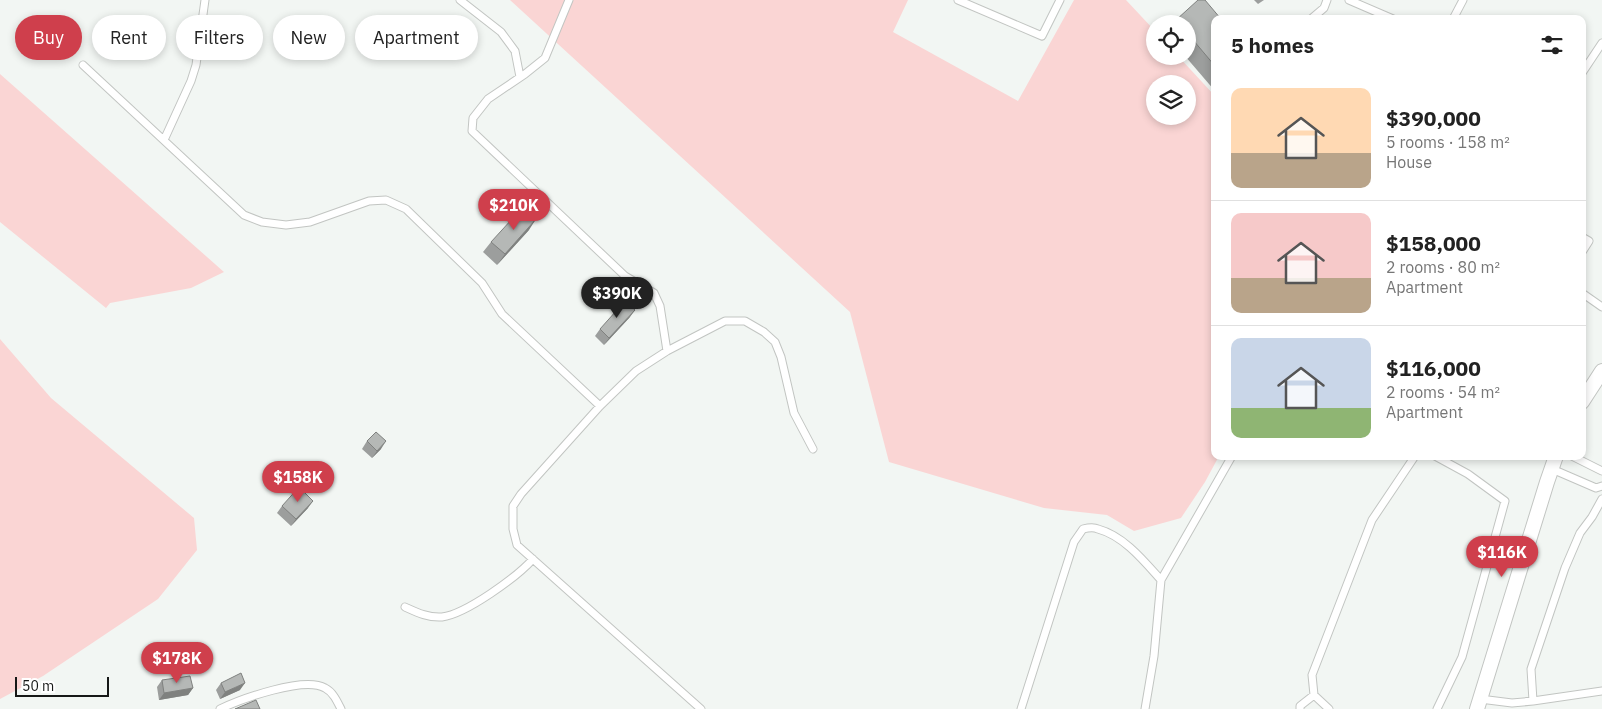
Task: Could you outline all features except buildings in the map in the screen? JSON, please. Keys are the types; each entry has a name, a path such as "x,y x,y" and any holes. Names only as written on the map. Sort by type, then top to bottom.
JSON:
{"street":[{"path":"1586,396 1602,371"},
{"path":"1479,704 1554,463"}],"lane":[{"path":"164,140 191,81 196,65 205,0"},
{"path":"460,0 501,32 515,51 520,77"},
{"path":"569,0 545,58 488,98 473,118 472,131 625,276 654,293 660,306 667,351"},
{"path":"958,0 1042,36 1060,0"},
{"path":"1316,15 1324,8 1327,0"},
{"path":"1349,0 1384,15"},
{"path":"1455,15 1463,0"},
{"path":"1586,67 1602,43"},
{"path":"83,65 244,215 262,222 286,225 310,222 369,201 386,200 406,209 482,283 502,314 600,406"},
{"path":"1586,296 1602,307"},
{"path":"701,709 517,544 513,529 513,506 521,494 600,406 636,371 667,351 725,321 745,321 764,332 775,342 781,357 794,413 814,449"},
{"path":"1145,709 1154,656 1161,580 1230,460"},
{"path":"1329,709 1314,695 1312,675 1372,520 1412,460"},
{"path":"1437,709 1447,684 1462,658 1505,501 1468,474 1442,460"},
{"path":"1580,460 1602,471"},
{"path":"1554,463 1596,488 1602,486"},
{"path":"1533,701 1531,669 1564,568 1580,533 1602,499"},
{"path":"1022,709 1074,542 1082,529 1097,528 1117,538 1140,556 1161,580"},
{"path":"405,607 422,615 441,617 457,613 524,568 533,559"},
{"path":"220,709 265,692 304,684 324,687 334,695 341,709"},
{"path":"1479,704 1533,701 1602,691"},
{"path":"1300,709 1300,706 1314,695"}],"shaded area":[{"path":"510,0 908,0 893,32 1018,101 1074,0 1126,0 1146,21 1146,65 1186,65 1196,75 1146,75 1146,125 1196,125 1196,75 1211,92 1211,460 1217,460 1181,518 1134,531 1107,515 1044,508 889,462 850,312"},
{"path":"0,74 224,272 191,288 110,303 106,308 0,222"},
{"path":"0,339 51,398 194,518 197,550 158,599 43,676 0,699"}]}
